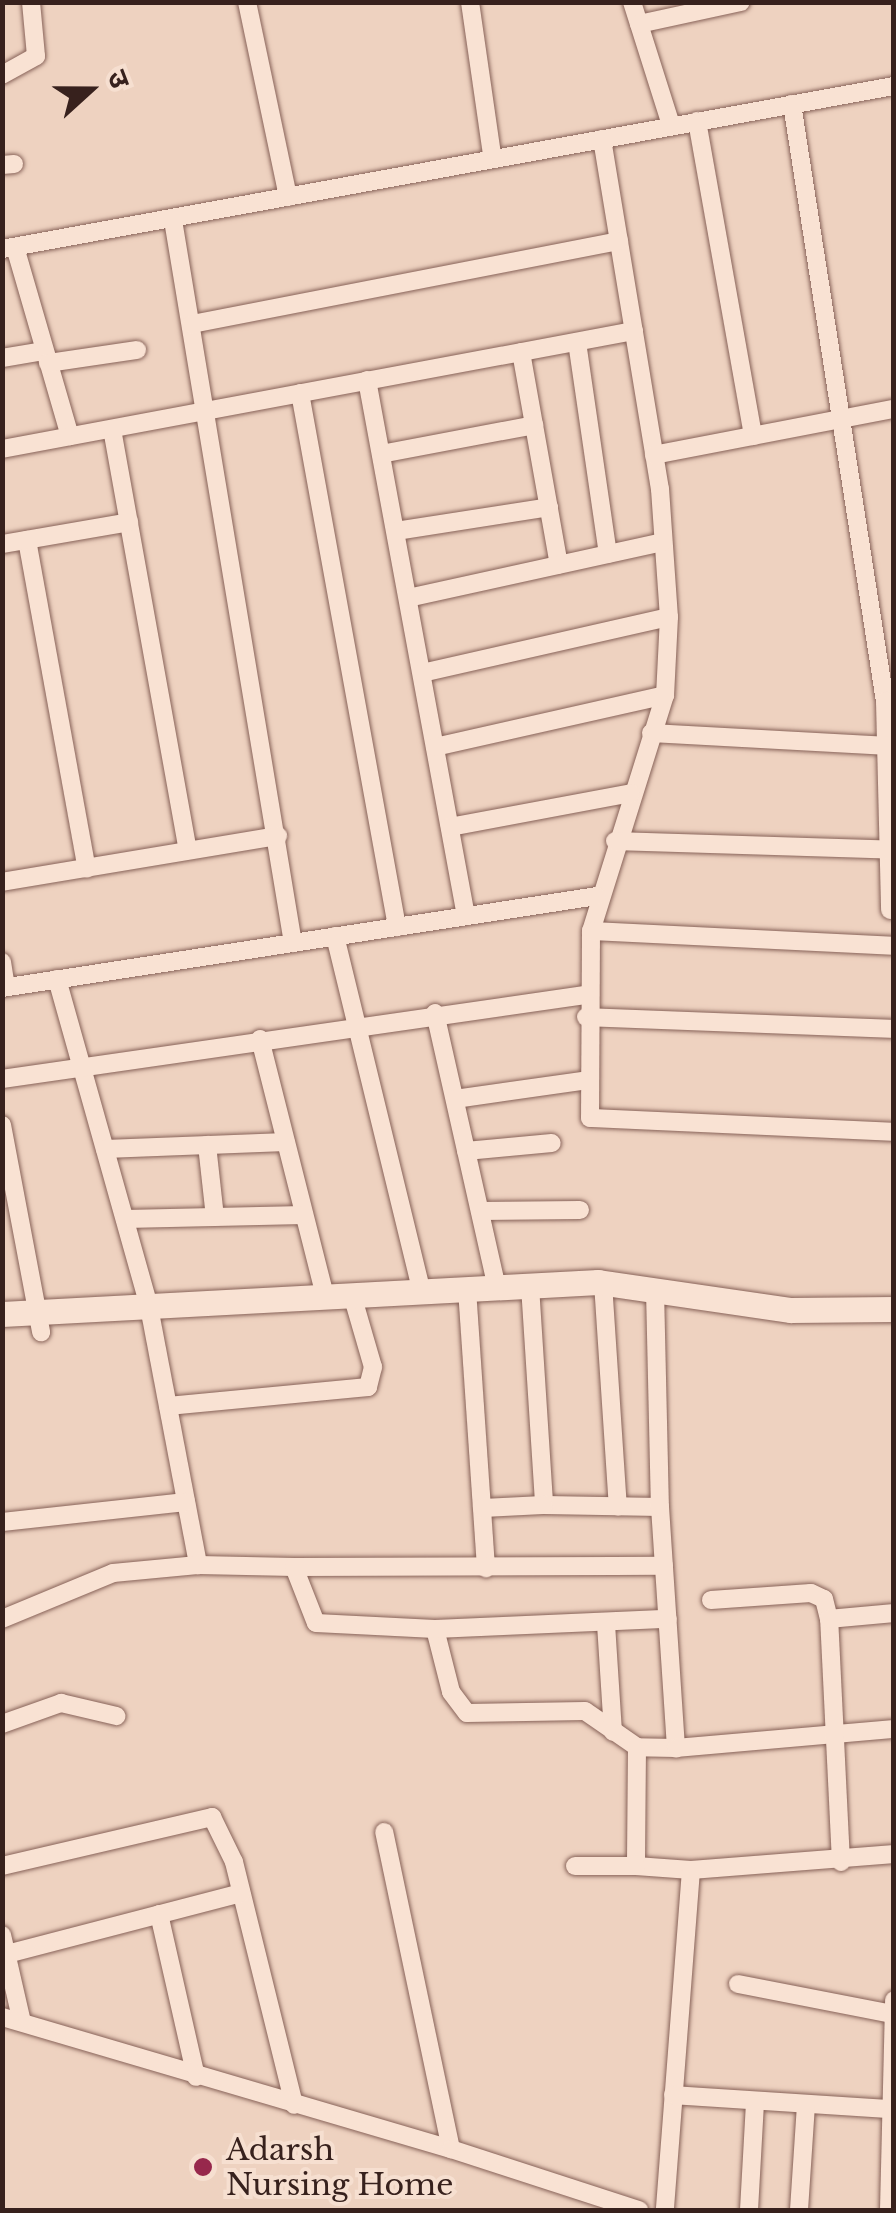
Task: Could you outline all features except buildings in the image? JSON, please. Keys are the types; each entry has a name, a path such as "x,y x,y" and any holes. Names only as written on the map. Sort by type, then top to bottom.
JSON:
{"street":[{"path":"2,75 36,56 31,2"},
{"path":"247,2 288,196"},
{"path":"470,2 492,154"},
{"path":"632,2 671,126"},
{"path":"639,24 740,2"},
{"path":"70,436 9,248 172,220 492,154 893,91"},
{"path":"792,104 845,418 892,746 890,910"},
{"path":"697,121 753,436"},
{"path":"602,139 654,455 669,617 665,695 597,896 591,931 585,995 590,1118 894,1132"},
{"path":"172,220 208,410 293,942"},
{"path":"192,324 619,241"},
{"path":"2,449 634,331"},
{"path":"576,342 608,554"},
{"path":"2,358 137,350"},
{"path":"521,352 559,565"},
{"path":"367,380 466,916"},
{"path":"300,393 396,927"},
{"path":"654,455 894,409"},
{"path":"381,454 534,424"},
{"path":"112,429 188,850"},
{"path":"396,532 549,507"},
{"path":"2,544 129,522"},
{"path":"27,540 87,868"},
{"path":"408,598 663,542"},
{"path":"422,673 669,617"},
{"path":"435,747 665,695"},
{"path":"651,732 892,746"},
{"path":"450,828 631,793"},
{"path":"2,882 278,836"},
{"path":"615,841 892,850"},
{"path":"2,962 4,987 597,896"},
{"path":"591,931 894,946"},
{"path":"335,936 422,1292"},
{"path":"57,979 149,1307 198,1565"},
{"path":"2,1080 434,1012 585,995"},
{"path":"434,1012 497,1288"},
{"path":"586,1017 894,1029"},
{"path":"260,1039 326,1300"},
{"path":"454,1099 588,1080"},
{"path":"2,1125 11,1219 39,1320"},
{"path":"105,1149 286,1142"},
{"path":"466,1150 552,1143"},
{"path":"206,1145 216,1217"},
{"path":"480,1211 580,1210"},
{"path":"124,1219 304,1215"},
{"path":"2,1314 39,1320 149,1307 603,1283 791,1310 894,1309"},
{"path":"603,1283 618,1506"},
{"path":"530,1286 544,1505"},
{"path":"467,1289 486,1568"},
{"path":"655,1290 660,1507 676,1748"},
{"path":"168,1406 368,1387 373,1367 353,1298"},
{"path":"2,1522 186,1502"},
{"path":"482,1508 660,1507"},
{"path":"2,1620 113,1573 198,1565 664,1566"},
{"path":"294,1567 316,1623 435,1629 668,1619"},
{"path":"711,1600 811,1593 824,1599 837,1734 841,1862"},
{"path":"828,1619 894,1613"},
{"path":"606,1624 613,1732"},
{"path":"435,1629 451,1692 466,1713 585,1711 637,1747 676,1748 894,1730"},
{"path":"2,1724 61,1703 116,1716"},
{"path":"636,1866 637,1747"},
{"path":"2,1866 204,1814 219,1826 241,1893 294,2105"},
{"path":"384,1832 451,2149"},
{"path":"575,1866 691,1870 841,1862 894,1854"},
{"path":"665,2210 691,1870"},
{"path":"241,1893 159,1914 5,1944 12,2018 196,2077 451,2149 639,2210"},
{"path":"159,1914 196,2077"},
{"path":"738,1984 893,2014"},
{"path":"889,2210 894,2000"},
{"path":"674,2095 891,2110"},
{"path":"749,2210 755,2102"},
{"path":"799,2210 806,2104"}],"place":[{"name":"Adarsh Nursing Home","path":"203,2167"}]}
